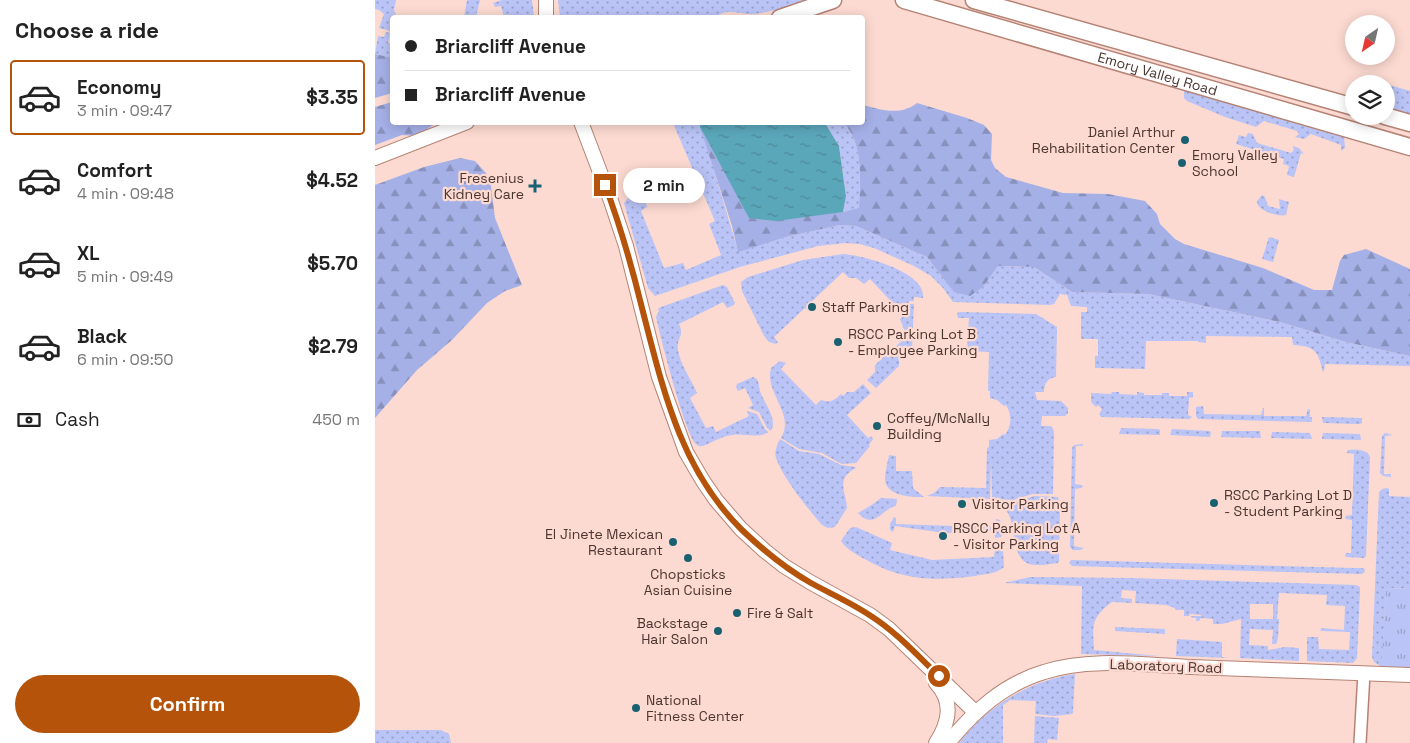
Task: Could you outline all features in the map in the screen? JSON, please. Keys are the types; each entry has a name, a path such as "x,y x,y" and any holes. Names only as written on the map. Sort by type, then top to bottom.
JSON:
{"main road":[{"path":"788,15 833,0"},
{"name":"Emory Valley Road","path":"904,0 1345,120"},
{"name":"Emory Valley Road","path":"983,1 1345,104"},
{"path":"1395,119 1410,123"},
{"name":"Emory Valley Road","path":"1360,125 1410,147"}],"street":[{"path":"546,0 547,15"},
{"path":"983,1 983,22"},
{"path":"375,158 459,125"},
{"path":"582,125 626,246 659,376 686,452 703,481 716,500 741,529 765,551 784,566 810,582 870,615 899,638 975,712"},
{"path":"899,638 905,649 941,688 946,698 949,714 947,724 936,743"},
{"name":"Laboratory Road","path":"948,743 975,712 1006,690 1030,677 1057,668 1081,665 1127,664 1410,675"},
{"path":"1360,743 1364,673"}],"green space":[{"path":"375,0 396,0 394,10 396,15 390,15 390,31 379,28 384,14 375,9"},
{"path":"467,0 480,0 476,15 464,15"},
{"path":"502,0 532,0 534,15 503,15 501,6 495,7 493,3"},
{"path":"558,0 811,0 768,12 753,14 728,12 719,15 560,15"},
{"path":"386,32 390,33 388,43 390,44 390,58 375,54 378,36 384,37"},
{"path":"375,54 390,57 390,94 375,98"},
{"path":"1395,87 1410,91 1410,114 1395,110"},
{"path":"1184,89 1344,136 1345,148 1341,151 1341,145 1311,134 1304,139 1295,137 1299,134 1297,131 1264,121 1256,127 1225,117 1187,101 1184,98"},
{"path":"390,103 390,125 433,125 417,136 402,135 375,145 375,107"},
{"path":"917,103 984,125 992,134 991,160 995,168 1006,177 1063,193 1108,194 1145,201 1157,214 1160,224 1175,239 1184,244 1263,268 1314,290 1332,290 1340,261 1344,255 1366,249 1410,269 1410,356 1346,342 1280,322 1148,294 1072,292 1034,267 998,266 983,287 970,296 954,292 927,257 856,226 840,225 786,237 738,252 732,226 700,127 724,171 843,212 859,208 860,186 858,153 855,142 845,125 865,125 865,105 891,111 904,110"},
{"path":"674,125 701,125 738,251 786,237 840,225 856,226 927,257 954,291 983,287 998,266 1034,267 1072,292 1148,294 1280,322 1346,342 1410,356 1410,366 1325,364 1323,372 1315,351 1307,347 1293,345 1292,337 1206,336 1206,343 1198,341 1146,341 1145,369 1095,368 1095,356 1098,356 1098,339 1081,339 1081,312 1087,312 1087,307 1071,306 1067,295 1060,294 1054,304 1050,305 953,302 931,276 874,248 859,244 845,243 818,246 740,267 655,296 648,288 624,203 628,198 637,195 645,200 647,207 641,211 664,268 683,263 686,270 721,255 709,224 715,221"},
{"path":"826,125 845,125 855,142 858,153 859,209 843,212 846,195 839,146"},
{"path":"1248,133 1253,134 1257,143 1291,153 1294,150 1293,146 1299,148 1304,154 1301,153 1294,177 1287,175 1289,166 1283,164 1284,159 1236,144 1239,135 1246,137"},
{"path":"460,158 475,161 486,173 491,186 495,218 522,285 505,291 487,303 452,340 417,370 375,418 375,185 424,167"},
{"path":"1262,195 1265,197 1268,206 1280,209 1279,199 1289,202 1286,215 1273,214 1260,208 1257,201"},
{"path":"1269,237 1279,240 1273,262 1262,259"},
{"path":"843,254 864,258 892,267 915,280 921,289 923,298 914,297 914,301 909,301 909,304 914,304 912,350 899,350 899,366 876,388 867,380 875,372 875,365 906,337 903,335 904,329 900,319 904,315 870,279 864,284 856,278 849,278 843,272 807,306 811,313 805,308 774,337 778,342 776,344 769,342 764,336 742,291 741,282 748,277 803,260"},
{"path":"723,285 727,287 735,303 734,305 727,308 723,302 679,324 681,335 678,342 679,355 697,393 690,398 706,428 713,426 716,432 749,416 747,411 757,414 768,432 760,435 729,436 699,446 691,437 673,384 656,317 658,309 661,307"},
{"path":"957,313 1036,314 1057,327 1056,377 1051,378 1047,382 1044,392 1035,392 1037,400 1061,401 1068,408 1068,413 1065,416 1042,416 1041,426 1051,426 1054,431 1053,494 1033,494 1013,500 992,499 991,460 990,499 927,496 934,493 940,487 986,488 989,440 997,439 1003,434 1005,435 1010,424 1010,416 1006,405 1004,406 997,400 990,398 990,391 988,391 989,352 967,351 969,318 958,318"},
{"path":"780,361 786,363 781,369 816,405 821,400 832,401 841,394 843,396 847,392 854,392 863,384 871,393 847,415 868,438 871,436 873,439 870,446 856,463 842,464 822,453 799,449 781,438 785,429 785,420 770,377 771,368"},
{"path":"753,377 757,379 762,396 772,416 773,426 771,431 767,428 759,412 748,408 753,405 745,388 738,391 736,387 737,384"},
{"path":"1112,392 1137,395 1137,392 1144,393 1144,395 1169,393 1169,396 1187,396 1187,392 1193,392 1193,397 1189,398 1188,415 1192,417 1189,419 1101,417 1099,414 1102,409 1098,405 1096,407 1091,402 1091,393 1111,394"},
{"path":"1203,406 1204,414 1261,415 1264,408 1264,416 1306,416 1308,409 1310,410 1312,422 1198,419 1196,407"},
{"path":"1322,417 1362,418 1362,423 1323,423"},
{"path":"1121,428 1158,429 1160,430 1160,435 1119,434"},
{"path":"1172,429 1211,432 1210,437 1170,435"},
{"path":"1222,431 1260,431 1261,438 1221,437"},
{"path":"1272,432 1310,433 1312,439 1271,438"},
{"path":"1323,433 1360,434 1361,440 1322,439"},
{"path":"1385,433 1393,435 1385,436 1384,474 1391,474 1391,477 1383,476 1380,473 1382,436"},
{"path":"780,439 799,451 819,454 841,465 856,468 846,476 844,481 843,486 847,508 835,527 828,528 822,525 784,475 775,456"},
{"path":"1083,444 1083,446 1076,446 1075,484 1083,486 1075,489 1074,546 1083,548 1081,550 1073,550 1070,547 1072,448 1074,445"},
{"path":"1348,450 1363,451 1370,457 1366,556 1364,558 1345,556 1346,553 1351,553 1352,520 1345,517 1352,515 1354,454 1347,453"},
{"path":"889,455 896,456 896,471 912,471 913,488 924,497 900,495 886,485 885,479"},
{"path":"1387,488 1389,489 1389,496 1410,497 1410,589 1386,588 1382,667 1374,662 1372,657 1379,492"},
{"path":"1034,496 1058,497 1060,506 1058,563 1038,565 1025,562 1018,552 1008,513 1006,510 996,509 996,501 1017,502"},
{"path":"881,498 897,499 896,506 869,520 858,513 873,504"},
{"path":"894,517 896,518 896,524 984,527 996,527 996,519 1000,520 1003,533 1001,537 995,538 994,530 945,533 895,526 893,532 890,530 890,524"},
{"path":"856,527 892,543 890,550 932,560 994,557 995,548 1000,548 1003,550 1004,567 990,573 947,579 921,578 896,573 870,562 844,545 841,541 850,528"},
{"path":"1071,560 1363,568 1365,570 1361,574 1072,566 1069,563"},
{"path":"1030,577 1356,585 1360,587 1357,658 1353,663 1307,661 1307,637 1318,637 1319,649 1349,650 1350,632 1320,630 1322,628 1344,630 1345,606 1326,605 1327,595 1279,593 1278,638 1276,644 1272,644 1273,630 1250,629 1249,645 1268,646 1268,650 1285,647 1299,648 1299,661 1240,658 1241,619 1222,624 1213,624 1213,619 1201,618 1199,621 1196,621 1196,618 1191,616 1201,615 1190,614 1189,616 1184,616 1184,610 1175,610 1175,608 1166,605 1135,603 1136,591 1122,590 1121,598 1132,599 1132,603 1112,602 1100,613 1096,618 1093,628 1094,650 1159,656 1081,654 1082,586 1004,583","holes":["1250,604 1273,604 1273,619 1250,619"]},
{"path":"1386,588 1410,589 1410,675 1381,674"},
{"path":"1115,627 1165,629 1165,634 1115,631"},
{"path":"1177,639 1222,642 1222,657 1230,658 1176,656"},
{"path":"1075,674 1072,714 1054,716 1035,714 1036,701 1010,700 1003,705 1003,743 959,743 983,718 1010,697 1041,683"},
{"path":"1035,716 1059,718 1057,740 1048,739 1047,743 1034,743"},
{"path":"375,730 441,730 449,734 451,743 375,743"}],"water":[{"path":"700,125 826,125 839,146 846,196 843,212 776,221 749,218"}],"place":[{"name":"Daniel Arthur Rehabilitation Center","path":"1185,140"},
{"name":"Emory Valley School","path":"1182,163"},
{"name":"Fresenius Kidney Care","path":"535,186"},
{"name":"Staff Parking","path":"812,307"},
{"name":"RSCC Parking Lot B - Employee Parking","path":"838,342"},
{"name":"Coffey/McNally Building","path":"877,426"},
{"name":"RSCC Parking Lot D - Student Parking","path":"1214,503"},
{"name":"Visitor Parking","path":"962,504"},
{"name":"RSCC Parking Lot A - Visitor Parking","path":"943,536"},
{"name":"El Jinete Mexican Restaurant","path":"673,542"},
{"name":"Chopsticks Asian Cuisine","path":"688,558"},
{"name":"Fire & Salt","path":"737,613"},
{"name":"Backstage Hair Salon","path":"718,631"},
{"name":"National Fitness Center","path":"636,708"}],"route":[{"path":"605,185 626,246 659,376 686,452 703,481 716,500 741,529 765,551 784,566 810,582 870,615 889,629 939,676"}]}
